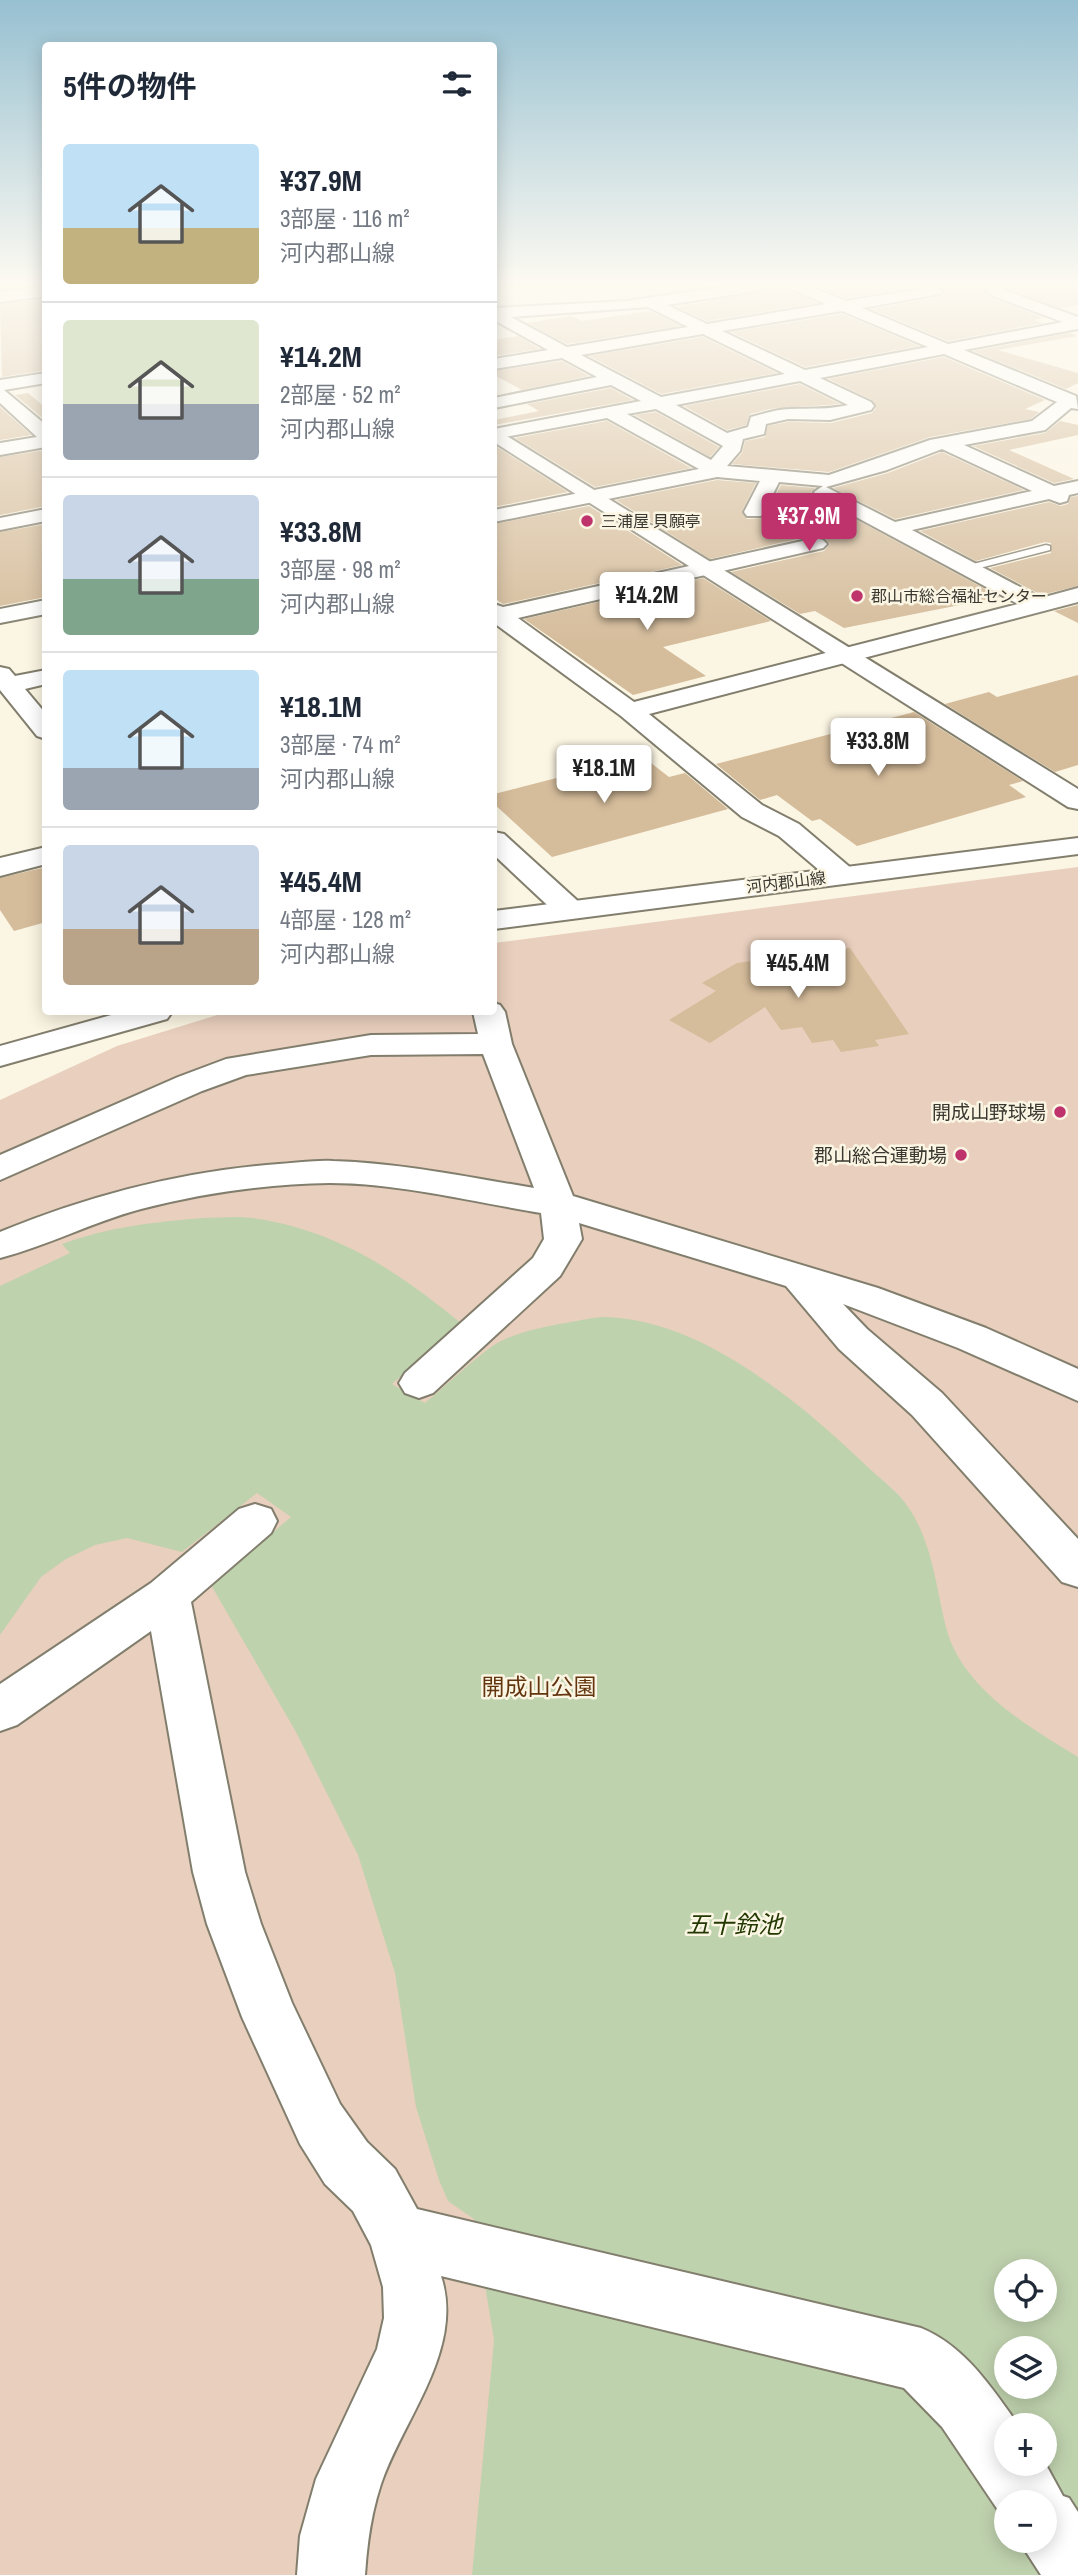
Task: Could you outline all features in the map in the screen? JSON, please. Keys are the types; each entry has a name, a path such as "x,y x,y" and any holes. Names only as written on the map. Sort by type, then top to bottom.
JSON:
{"street":[{"path":"14,406 42,431"},
{"path":"497,433 647,406"},
{"path":"662,406 734,443"},
{"path":"714,469 734,443 734,436 759,429 757,421 788,414 838,414 864,406"},
{"path":"822,491 945,443 1038,426 1063,406"},
{"path":"611,413 714,469"},
{"path":"497,436 1078,801"},
{"path":"0,449 42,442"},
{"path":"945,443 1078,505"},
{"path":"497,515 714,469 772,475 822,491 1037,605"},
{"path":"754,512 772,475"},
{"path":"890,529 1078,487"},
{"path":"0,524 42,516"},
{"path":"497,614 816,544"},
{"path":"630,711 1078,595"},
{"path":"0,616 42,608"},
{"path":"497,615 630,711 752,811 789,830 842,875"},
{"path":"4,679 42,677"},
{"path":"4,679 42,726"},
{"path":"497,843 570,910"},
{"name":"河内郡山線","path":"497,920 1078,846"},
{"path":"0,867 42,856"},
{"path":"0,1056 145,1015"},
{"path":"0,1169 190,1083 238,1066 304,1054 492,1028 558,1204 563,1239 547,1268 419,1383"},
{"path":"0,1246 56,1223 132,1199 221,1180 331,1172 413,1180 558,1204 800,1277 864,1297 972,1338 1078,1386"},
{"path":"800,1277 853,1339 927,1404 959,1437 1002,1488 1078,1569"},
{"path":"0,1710 167,1596 255,1521"},
{"path":"167,1596 219,1872 234,1924 270,2017 320,2124 346,2163 374,2190 398,2235 414,2287 415,2318 407,2355 349,2479 334,2536 331,2575"},
{"path":"398,2235 921,2361 965,2404 1024,2490"},
{"path":"1057,2540 1078,2571"}],"lane":[{"path":"964,568 1046,548"}],"green space":[{"name":"開成山公園","path":"1078,867 1078,2575 0,2575 0,1100 117,1046 217,1015 497,1015 497,943"}],"water":[{"name":"五十鈴池","path":"203,1218 252,1218 312,1232 389,1270 462,1324 392,1384 425,1403 494,1345 517,1335 559,1324 606,1317 661,1326 712,1348 760,1377 838,1439 908,1507 923,1534 946,1627 954,1649 966,1669 999,1704 1078,1757 1078,2575 472,2575 494,2340 474,2219 448,2201 439,2180 416,2107 395,1973 358,1855 296,1732 211,1585 291,1517 257,1493 182,1552 127,1538 95,1545 66,1559 41,1577 0,1635 0,1286 70,1253 62,1244 114,1229"}],"building":[{"path":"28,406 42,406 42,418"},
{"path":"531,406 599,406 497,424 497,419 539,411"},
{"path":"684,406 810,406 770,409 750,414 746,425 727,430"},
{"path":"1031,406 1025,409 1039,412 1031,419 930,437 829,472 732,464 742,453 745,441 765,437 768,426 788,422 831,423 872,413 876,408"},
{"path":"0,407 31,435 0,440"},
{"path":"656,412 719,447 710,457 635,415"},
{"path":"607,421 691,468 595,487 515,438"},
{"path":"1060,421 1078,425 1078,435 1009,450 1074,479 1054,483 973,446 1045,433"},
{"path":"497,447 568,492 497,506"},
{"path":"42,451 42,507 0,515 0,457"},
{"path":"942,452 1024,490 895,519 833,488 888,473"},
{"path":"717,480 756,483 742,511 747,519 763,518 781,485 815,488 811,492 816,498 1000,597 844,628 815,611 800,614 731,572 824,551 830,544 824,537 815,535 710,559 616,500"},
{"path":"1078,496 1078,586 1041,595 990,568 1051,553 1051,543 1045,542 976,561 920,531 1049,502 1061,506 1068,504 1071,497"},
{"path":"589,506 682,565 503,604 497,600 497,523"},
{"path":"42,525 42,598 0,606 0,532"},
{"path":"703,578 771,621 663,647 706,676 633,695 524,619"},
{"path":"1078,605 1078,623 1054,611"},
{"path":"1078,675 1078,765 1055,772 945,704 989,692 997,697"},
{"path":"914,712 1023,781 1009,785 1026,797 857,846 820,819 812,821 777,795 760,800 716,764"},
{"path":"642,756 669,777 685,773 728,809 552,857 497,807 497,793"},
{"path":"42,868 42,923 14,931 0,910 0,878"},
{"path":"850,948 909,1034 875,1040 879,1046 841,1052 833,1040 812,1043 802,1027 781,1030 765,1007 710,1043 669,1020 716,991 702,983 737,963"}],"place":[{"name":"三浦屋 貝願亭","path":"587,521"},
{"name":"郡山市総合福祉センター","path":"857,596"},
{"name":"開成山野球場","path":"1060,1112"},
{"name":"郡山総合運動場","path":"961,1155"}]}
